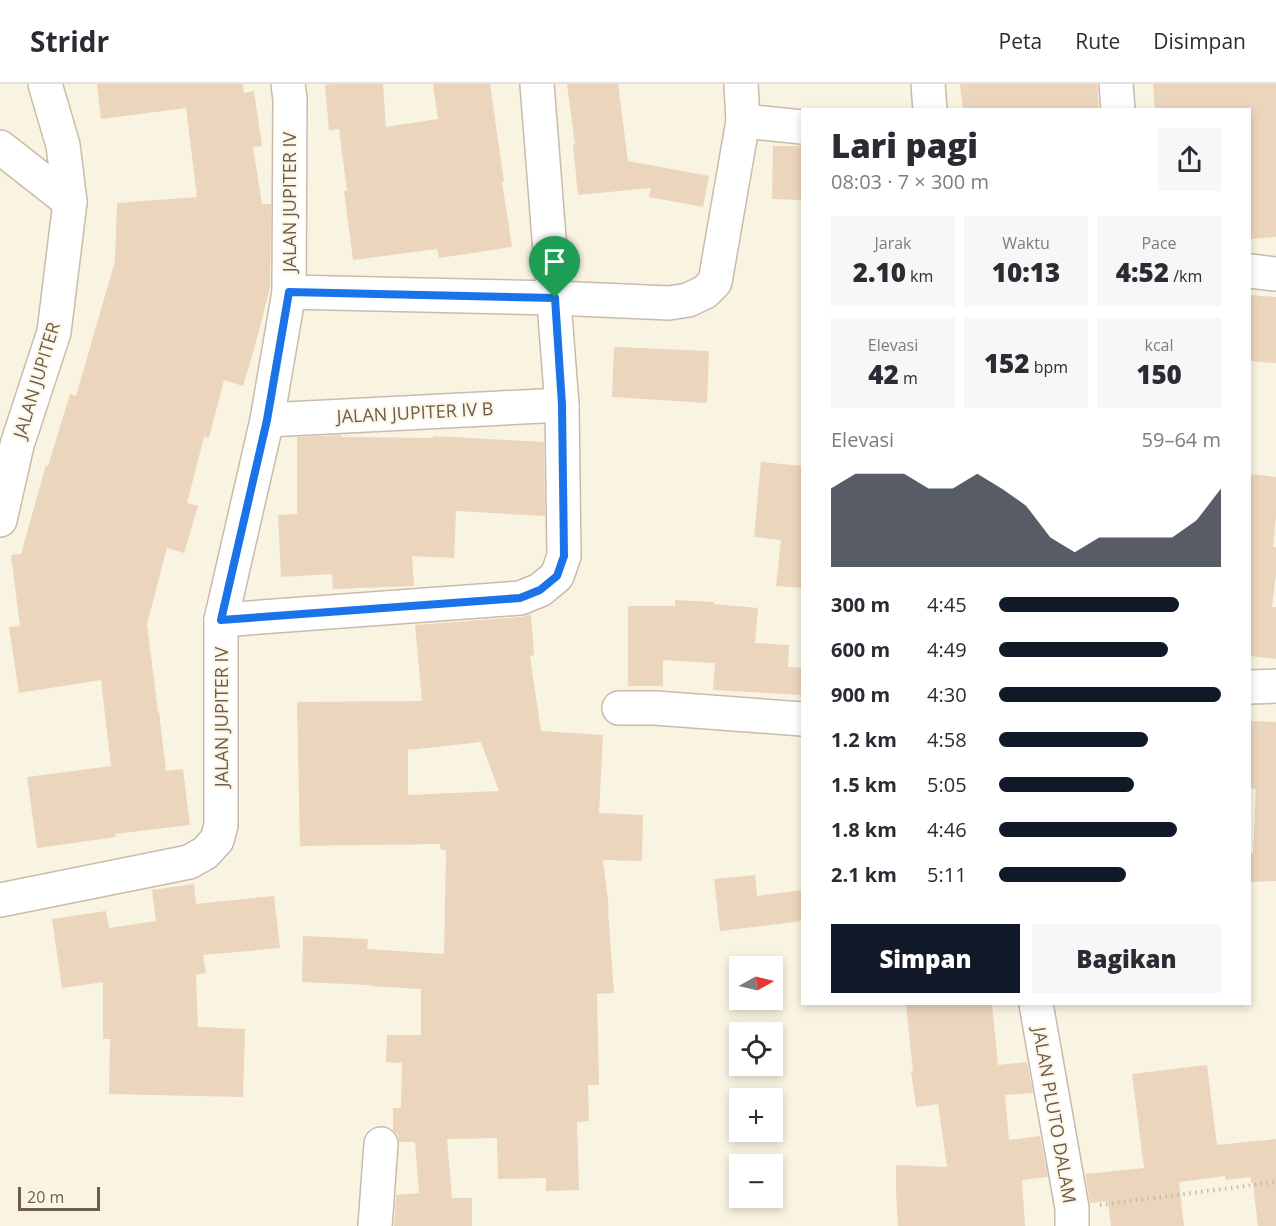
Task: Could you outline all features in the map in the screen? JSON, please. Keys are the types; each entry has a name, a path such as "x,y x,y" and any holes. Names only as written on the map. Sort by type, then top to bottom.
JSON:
{"street":[{"name":"JALAN JUPITER","path":"0,520 17,445 54,332 70,202 63,146 45,84"},
{"name":"JALAN JUPITER IV","path":"0,900 189,862 205,853 216,840 221,825 221,620 267,420 289,292 290,99 288,84"},
{"path":"221,620 520,598 540,590 557,576 564,556 562,405 537,84"},
{"path":"289,292 669,303 688,300 705,292 715,282 743,121 741,84"},
{"path":"928,84 930,108"},
{"path":"1116,84 1118,108"},
{"path":"743,121 801,127"},
{"path":"0,147 70,202"},
{"path":"1251,271 1276,274"},
{"name":"JALAN JUPITER IV B","path":"267,420 562,405"},
{"path":"1251,687 1276,686"},
{"path":"619,708 655,708 801,719"},
{"name":"JALAN PLUTO DALAM","path":"1036,1005 1072,1217"},
{"path":"375,1226 381,1144"}],"path":[{"path":"1072,1217 1276,1182"}],"building":[{"path":"97,84 243,84 244,93 254,91 262,146 253,147 262,204 271,204 270,288 243,386 224,380 209,438 204,437 187,503 198,506 184,553 167,548 147,624 166,771 183,769 190,825 115,834 116,837 37,848 27,777 111,766 101,680 19,693 9,627 20,626 11,555 21,554 46,465 48,466 70,394 76,396 115,261 117,203 197,197 186,108 101,119"},
{"path":"383,84 386,127 438,119 433,84 490,84 512,247 439,258 437,249 353,260 339,129 329,130 325,85"},
{"path":"567,84 618,84 628,161 709,176 703,207 649,197 651,188 578,195 573,144 575,144"},
{"path":"960,84 1097,84 1099,108 963,108"},
{"path":"1153,84 1276,84 1276,237 1251,239 1251,108 1155,108"},
{"path":"773,146 801,146 801,200 772,199"},
{"path":"1251,295 1276,297 1276,363 1251,361"},
{"path":"614,347 709,351 707,403 612,397"},
{"path":"341,435 341,437 433,438 433,436 544,442 545,516 456,511 454,558 412,556 414,586 333,589 332,574 281,577 278,515 297,514 297,437"},
{"path":"761,462 801,466 801,588 776,586 781,540 754,537"},
{"path":"1251,474 1276,477 1273,547 1276,547 1276,575 1272,607 1276,607 1276,659 1251,656"},
{"path":"675,600 758,608 755,643 789,645 788,667 801,668 801,695 713,690 715,663 663,660 663,686 628,686 628,606 675,606"},
{"path":"531,614 534,655 530,656 541,731 603,735 599,813 643,815 642,861 603,860 609,909 614,993 597,994 599,1085 588,1085 589,1121 577,1122 579,1190 546,1191 546,1178 498,1179 497,1138 447,1139 452,1198 472,1198 472,1226 394,1226 396,1195 419,1193 415,1142 399,1142 398,1135 393,1130 393,1108 401,1108 402,1063 386,1062 387,1035 421,1035 421,989 302,982 303,936 368,939 367,949 444,954 446,850 441,850 440,844 300,846 297,702 422,701 415,625 521,617","holes":["481,742 499,791 408,795 408,750"]},
{"path":"1251,721 1276,722 1276,881 1251,882 1256,789 1251,788"},
{"path":"755,875 757,896 801,890 801,921 720,931 714,879"},
{"path":"194,884 196,904 274,896 280,948 203,955 206,973 196,975 198,1027 245,1029 243,1097 109,1094 110,1039 103,1039 103,982 62,988 52,919 106,911 109,928 156,921 152,890"},
{"path":"906,1005 992,1005 998,1065 1027,1062 1033,1093 1005,1095 1009,1140 1040,1136 1048,1177 1022,1180 1025,1226 898,1226 896,1165 947,1167 938,1104 916,1107 911,1071 913,1071"},
{"path":"1207,1065 1217,1145 1276,1139 1276,1226 1258,1226 1251,1177 1226,1180 1225,1176 1179,1182 1184,1226 1111,1226 1108,1201 1090,1203 1085,1174 1144,1168 1132,1074"}],"route":[{"path":"289,292 555,298 562,405 564,556 557,576 540,590 520,598 221,620 267,420 289,292"}]}
